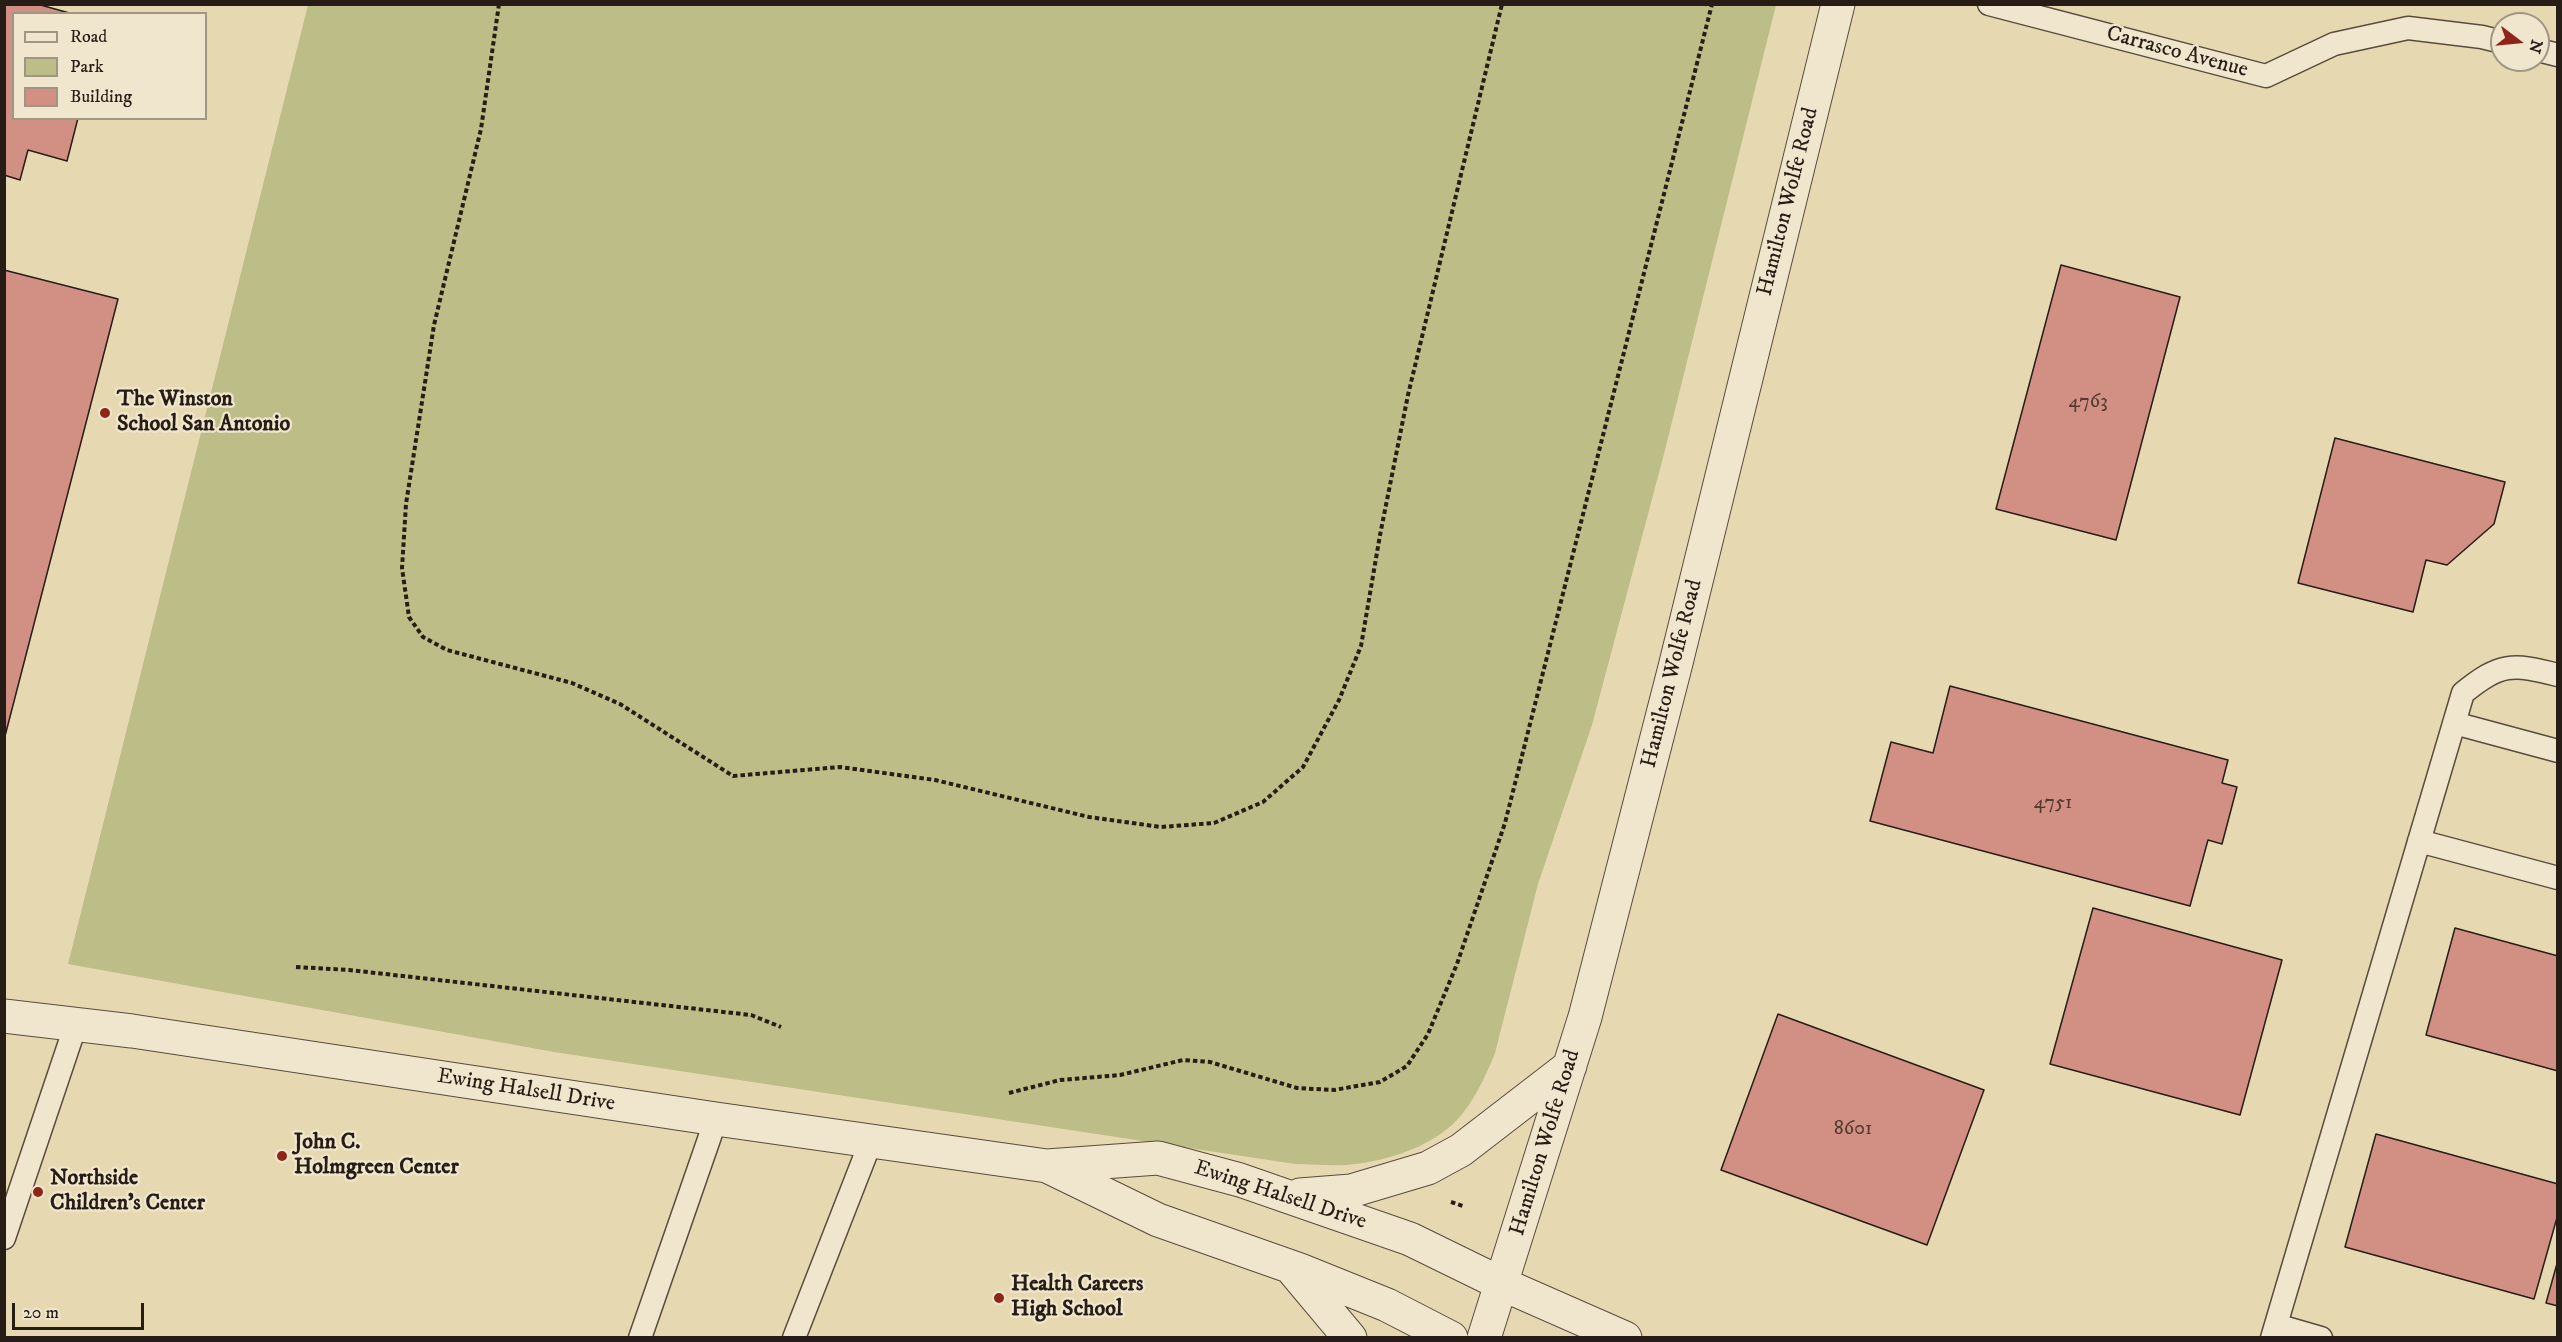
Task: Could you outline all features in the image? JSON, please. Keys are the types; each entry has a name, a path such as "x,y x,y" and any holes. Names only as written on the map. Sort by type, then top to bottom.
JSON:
{"street":[{"name":"Hamilton Wolfe Road","path":"1484,1338 1588,1006 1675,667 1838,4"},
{"name":"Ewing Halsell Drive","path":"4,1016 76,1024 1047,1166 1158,1158 1240,1180 1410,1239 1502,1284 1625,1338"},
{"path":"1286,1196 1351,1191 1428,1167 1461,1149 1570,1065"},
{"name":"Ewing Halsell Drive","path":"1047,1166 1158,1220 1290,1267 1387,1305 1451,1338"},
{"path":"1290,1267 1350,1338"}],"lane":[{"name":"Carrasco Avenue","path":"1989,4 2266,76 2334,44 2408,28 2490,39"},
{"path":"2321,1338 2274,1331 2463,693 2484,676 2498,670 2522,666 2558,675"},
{"path":"2454,723 2558,752"},
{"path":"2419,841 2558,878"},
{"path":"4,1238 76,1024"},
{"path":"640,1338 716,1119"},
{"path":"794,1338 871,1141"}],"path":[{"path":"499,4 481,129 434,325 406,504 402,568 409,616 423,637 447,650 572,683 620,704 733,776 840,767 935,780 1089,817 1161,827 1214,823 1263,802 1303,767 1339,700 1361,646 1408,395 1502,4"},
{"path":"1009,1093 1060,1080 1120,1075 1184,1060 1210,1062 1297,1088 1334,1090 1380,1082 1407,1066 1428,1034 1456,964 1505,824 1712,4"},
{"path":"296,967 349,970 751,1015 781,1027"}],"green space":[{"path":"308,5 1776,5 1664,454 1592,725 1538,884 1495,1053 1483,1081 1460,1117 1430,1141 1403,1153 1375,1161 1346,1165 1295,1164 554,1052 68,964"}],"building":[{"path":"4,4 37,4 66,12 12,12 12,120 77,120 67,161 28,150 20,180 4,175"},
{"path":"2061,265 2180,297 2116,540 1996,509"},
{"path":"4,270 118,299 4,740"},
{"path":"2335,438 2505,482 2494,524 2447,565 2426,560 2413,612 2298,583"},
{"path":"1950,686 2228,760 2222,783 2237,787 2222,844 2208,840 2190,906 1870,821 1891,742 1933,753"},
{"path":"2093,908 2282,960 2240,1115 2050,1064"},
{"path":"2455,928 2558,956 2558,1071 2426,1035"},
{"path":"1778,1014 1984,1090 1927,1245 1721,1170"},
{"path":"2376,1134 2558,1184 2558,1214 2534,1299 2345,1247"},
{"path":"2558,1260 2558,1306 2546,1303"}],"place":[{"name":"The Winston School San Antonio","path":"105,413"},
{"name":"John C. Holmgreen Center","path":"282,1156"},
{"name":"Northside Children's Center","path":"38,1192"},
{"name":"Health Careers High School","path":"999,1298"}]}
